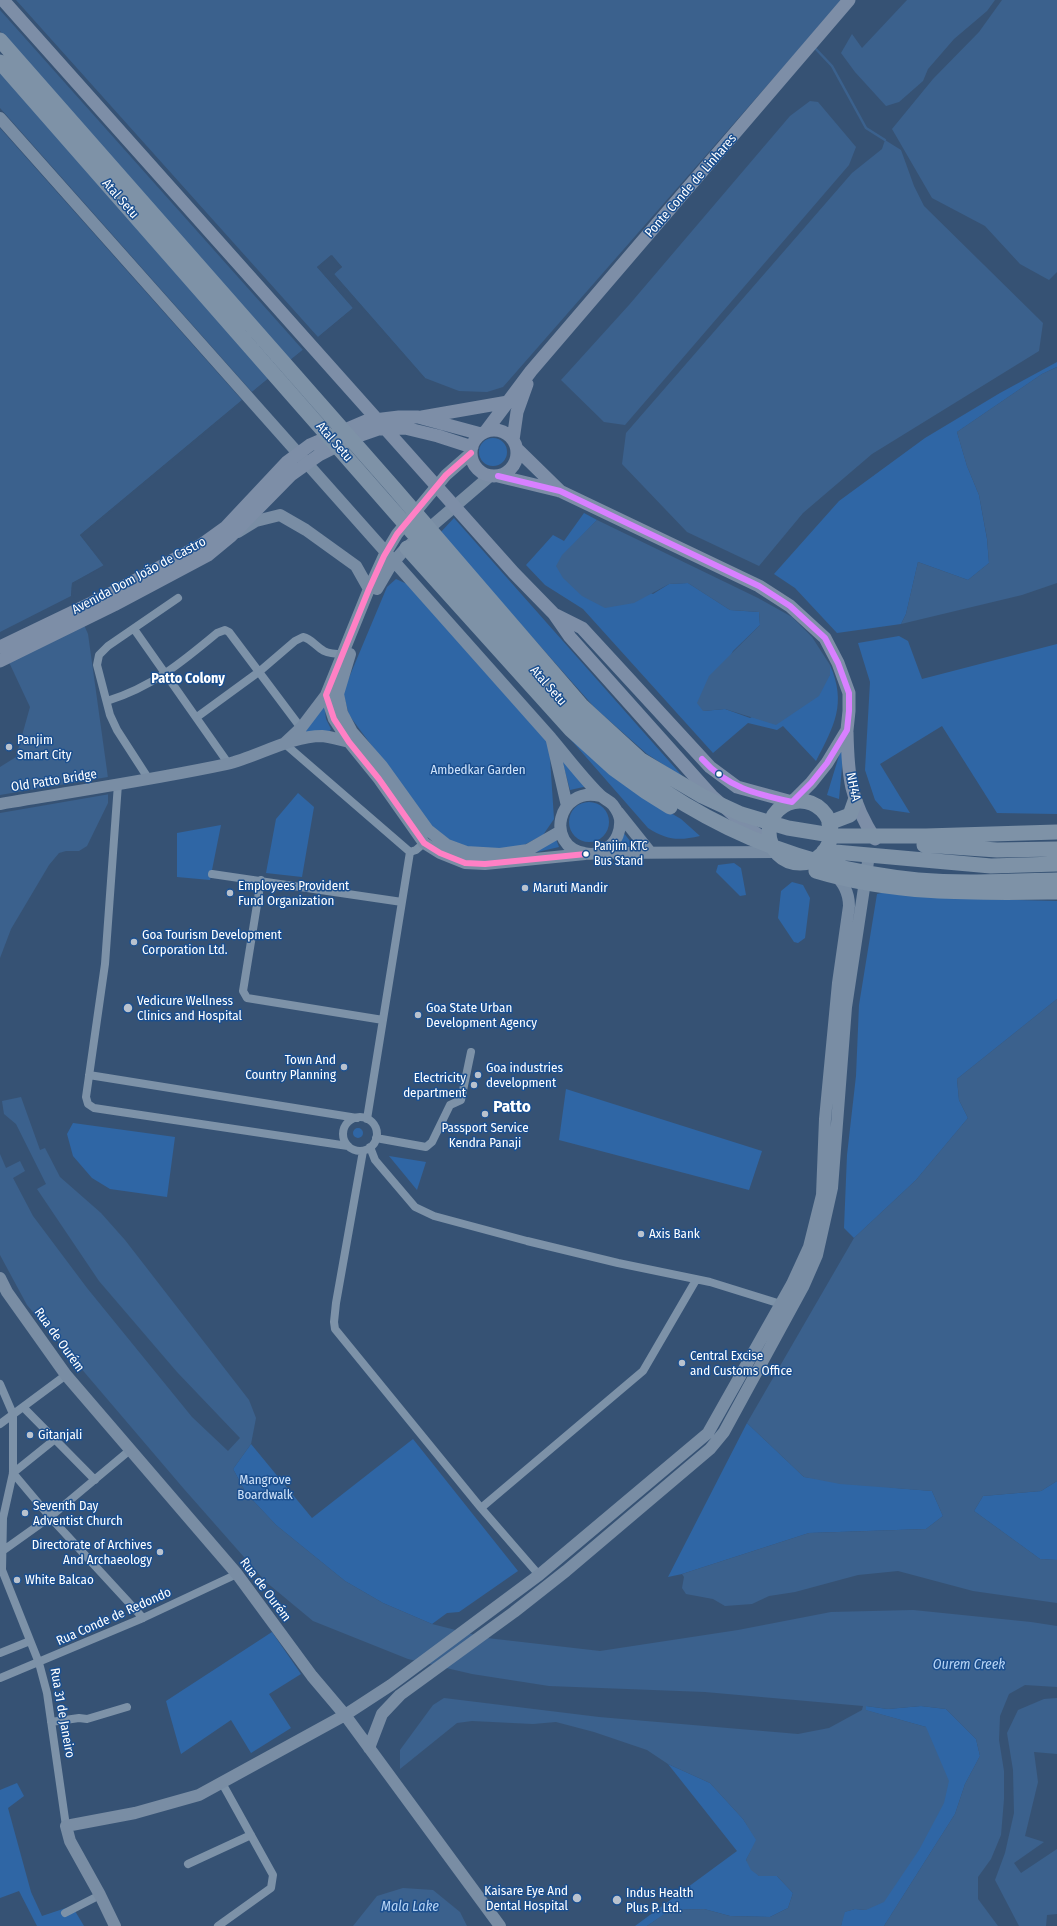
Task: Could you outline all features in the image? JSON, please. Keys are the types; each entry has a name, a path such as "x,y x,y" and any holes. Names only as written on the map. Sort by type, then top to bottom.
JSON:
{"highway":[{"name":"Atal Setu","path":"0,40 399,494 580,706 641,760 702,796 741,814 788,828 837,836 926,836 1057,832"},
{"name":"Atal Setu","path":"0,62 570,712 594,737 619,759 684,805 762,844 798,857 845,868 918,880 982,882 1057,880"},
{"path":"403,551 571,730 609,765 657,799 711,830 790,864 857,882 908,890 984,893 1057,892"},
{"path":"802,801 819,808 826,815 830,825 830,840 824,851 812,861 796,863 789,861 774,848 769,835 772,818 777,811 792,802 802,801"},
{"path":"830,825 850,815 855,801"},
{"path":"830,825 875,839 996,850 1057,849"},
{"path":"824,851 991,866 1057,864"}],"main road":[{"path":"3,0 514,573 554,614 570,636 712,796 748,828 774,848"},
{"name":"Ponte Conde de Linhares","path":"484,433 531,372 849,0"},
{"path":"0,118 551,738 600,796 610,801 650,852"},
{"path":"531,372 517,412 515,445 517,455 513,466 504,474 494,476 403,551 379,583 351,652 338,694 342,713 352,732 382,766 428,830 447,845 466,852 500,854 528,850 561,831"},
{"path":"418,417 508,402"},
{"name":"Avenida Dom João de Castro","path":"0,661 112,599 201,546 226,527 287,462 310,445 366,421 399,417 418,417 484,433"},
{"name":"Avenida Dom João de Castro","path":"0,647 112,599 208,555 231,536 291,474 319,455 360,435 378,429 405,428 438,436 471,450"},
{"path":"284,744 301,728 326,695 369,589 397,534 446,475 471,450 484,433 492,430 504,432 560,491"},
{"path":"471,450 474,466 483,474 560,491"},
{"name":"NH4A","path":"560,491 759,586 790,606 808,620 825,638 841,670 849,692 847,730 849,773 855,801 860,815 875,839"},
{"path":"231,536 256,521 280,515 306,530 356,566 369,589"},
{"path":"390,546 403,551"},
{"path":"554,614 582,628 710,767 737,787 792,802 811,783 827,763 847,730"},
{"path":"326,695 334,719 349,742 379,779 424,843 440,853 465,863 512,862 591,853 774,848"},
{"name":"Old Patto Bridge","path":"0,804 115,785 228,763 284,744 321,736 349,742"},
{"path":"551,738 567,806"},
{"path":"600,796 582,796 567,806 562,815 561,831 570,846 591,853 608,848 616,839 620,827 617,810"},
{"path":"66,1826 135,1812 199,1795 345,1714 391,1685 539,1575 708,1433 817,1255 832,1188 846,1007 869,855"},
{"path":"370,1748 382,1714 400,1695 514,1612 566,1571 579,1558 710,1449 724,1432 787,1306 809,1248 822,1195 825,1119 838,983 849,906 849,896 842,882 831,870 812,861"},
{"name":"Rua de Ourém","path":"0,1278 4,1294 66,1375 237,1574 312,1676 345,1714 500,1926"},
{"path":"571,1548 579,1558"},
{"name":"Rua 31 de Janeiro","path":"66,1826 70,1841 100,1895 115,1926"}],"street":[{"path":"148,778 116,730 97,666 99,655 108,646 178,598"},
{"path":"134,629 228,763"},
{"path":"107,701 136,690 167,674 217,633 225,630 229,632 260,671 301,728"},
{"path":"197,718 260,671 294,641 303,636 310,638 322,650 330,653 343,654"},
{"path":"284,744 410,852"},
{"path":"115,785 105,964 86,1097 88,1104 94,1108 348,1146 355,1150 367,1149"},
{"path":"410,852 416,850 424,843"},
{"path":"367,1119 410,852"},
{"path":"212,874 261,880 402,902"},
{"path":"261,880 243,991 247,998 383,1020"},
{"path":"376,1138 426,1147 432,1142 450,1105 462,1100 471,1052"},
{"path":"89,1075 367,1119 375,1127 376,1138 367,1149 336,1303 334,1322 335,1329 481,1508 539,1575"},
{"path":"348,1146 345,1141 344,1130 347,1124 357,1118"},
{"path":"367,1149 415,1208 434,1216 527,1242 696,1280 787,1306"},
{"path":"481,1508 643,1371 696,1280"},
{"path":"0,1424 66,1375"},
{"name":"Rua 31 de Janeiro","path":"0,1384 13,1414 13,1473 3,1518 1,1569 40,1663 47,1692 66,1826"},
{"path":"23,1407 95,1480"},
{"path":"54,1440 13,1473 50,1517 143,1618"},
{"path":"1,1552 50,1517 130,1450"},
{"name":"Rua Conde de Redondo","path":"0,1678 40,1663 143,1618 237,1574"},
{"path":"0,1653 30,1641"},
{"path":"51,1722 78,1718 87,1719 127,1707"},
{"path":"218,1926 271,1888 273,1875 222,1783"},
{"path":"188,1864 251,1835"},
{"path":"65,1913 100,1895"}],"green space":[{"path":"1057,362 1057,367 1042,374 957,432 967,466 979,495 987,539 989,563 968,580 918,562 906,614 901,624 837,633 795,588 774,574 839,501 925,438 1000,393"},
{"path":"493,438 503,442 507,452 503,462 493,466 483,462 479,452 483,442"},
{"path":"584,513 597,520 563,555 653,594 669,584 688,583 730,610 759,612 760,625 733,651 703,711 725,709 750,718 830,675 830,665 838,692 838,703 833,726 816,761 783,726 777,730 748,723 713,753 583,609 545,585 526,565 553,535 564,541"},
{"path":"454,518 684,778 647,754 595,708 440,533"},
{"path":"420,567 645,798 681,819 700,836 679,839 661,835 648,828"},
{"name":"Ambedkar Garden","path":"396,579 407,584 549,743 554,819 543,835 524,845 503,851 464,847 454,843 432,827 349,715 343,692 387,587"},
{"path":"899,636 908,641 922,679 1057,644 1057,814 997,813 942,726 880,764 910,813 883,809 875,800 865,770 870,682 858,643"},
{"path":"324,703 326,719 331,729 329,732 307,735 305,730"},
{"path":"845,736 839,799 827,795"},
{"path":"562,760 588,786 570,790"},
{"path":"298,793 314,807 302,877 266,873 276,819"},
{"path":"585,802 593,802 600,805 606,811 609,822 606,833 600,839 593,842 585,842 578,839 572,833 569,826 569,818 572,811 578,805"},
{"path":"221,825 210,880 177,877 177,833"},
{"path":"623,832 634,846 614,848"},
{"path":"556,839 559,847 533,853"},
{"path":"734,863 741,868 746,895 740,896 716,872 718,865"},
{"path":"792,882 803,885 810,898 805,938 798,943 794,942 778,918 781,891"},
{"path":"890,891 978,899 1057,901 1057,999 957,1079 959,1100 968,1118 916,1180 854,1238 844,1228 847,1155 856,1076 859,1005 877,894"},
{"path":"566,1089 762,1151 749,1190 559,1140"},
{"path":"73,1123 175,1137 167,1197 110,1189 92,1178 73,1156 67,1134"},
{"path":"356,1128 360,1128 362,1129 362,1137 356,1138 353,1135 353,1131"},
{"path":"389,1156 426,1162 417,1190"},
{"path":"747,1423 804,1477 932,1491 943,1516 926,1529 809,1533 682,1574 668,1577"},
{"name":"Mangrove Boardwalk","path":"413,1439 518,1571 459,1612 447,1613 432,1624 383,1603 345,1581 276,1525 246,1493 233,1469 251,1444 312,1518"},
{"path":"1057,1481 1057,1560 1040,1559 974,1511 983,1496 1041,1491"},
{"path":"272,1632 301,1674 269,1694 291,1728 251,1753 231,1720 181,1754 166,1701"},
{"path":"866,1706 888,1709 921,1706 946,1709 976,1739 980,1756 965,1784 955,1814 884,1926 841,1926 844,1912 855,1909 866,1910 926,1727 865,1710"},
{"path":"668,1764 710,1783 743,1819 757,1840 746,1860 759,1876 777,1876 793,1893 788,1908 770,1917 730,1916 704,1909 671,1910 647,1926 635,1926 737,1851"},
{"path":"17,1783 24,1796 8,1808 31,1892 42,1916 72,1906 84,1926 37,1926 19,1891 0,1898 0,1790"}],"water":[{"path":"0,0 842,0 503,387 487,392 459,391 425,378 334,274 342,267 331,255 317,267 353,308 80,535 104,565 72,583 71,596 88,634 108,778 108,803 87,846 79,851 66,851 59,853 49,865 11,929 0,958 0,767 16,757 30,707 0,643"},
{"path":"907,0 995,0 987,11 954,39 928,69 923,81 899,102 886,106 855,72 841,53 852,34 862,48"},
{"path":"1002,0 1057,0 1057,272 1049,280 1020,264 985,226 932,198 892,129 933,79 979,32"},
{"path":"810,101 818,102 856,147 849,165 625,425 604,422 561,380 629,305 790,116"},
{"path":"885,140 901,150 914,186 924,206 1043,323 1039,351 872,454 803,513 759,566 687,532 622,464 626,433 852,173 882,149"},
{"path":"1057,367 1057,583 1022,595 901,624 906,614 918,562 968,580 989,563 987,538 979,495 967,466 957,432 1042,374"},
{"path":"597,520 758,598 792,617 812,637 830,665 830,675 819,696 776,725 725,709 703,711 697,703 709,676 760,625 759,612 730,610 688,583 669,584 634,603 605,608 582,596 563,578 556,566 562,555"},
{"path":"1057,999 1057,1481 1041,1491 983,1496 974,1511 1040,1559 1057,1560 1057,1603 973,1591 898,1571 858,1575 795,1592 769,1596 752,1604 725,1606 713,1599 686,1594 682,1588 684,1577 682,1574 809,1533 926,1529 943,1516 932,1491 840,1484 804,1477 747,1423 854,1238 916,1180 968,1118 959,1100 957,1079"},
{"name":"Ourem Creek","path":"21,1097 40,1150 45,1148 60,1177 101,1213 125,1240 249,1400 256,1418 251,1444 233,1469 246,1493 276,1525 345,1581 383,1603 432,1624 487,1638 600,1651 738,1630 831,1612 913,1610 1057,1626 1057,1687 1025,1685 1009,1694 1000,1716 999,1740 1004,1771 1004,1799 1001,1835 991,1859 978,1877 978,1899 998,1926 884,1926 955,1814 965,1784 980,1756 976,1739 946,1709 921,1706 888,1709 866,1706 866,1710 926,1727 949,1781 944,1803 919,1850 884,1902 866,1910 855,1909 845,1912 841,1926 647,1926 670,1910 704,1909 730,1916 770,1917 788,1908 793,1893 777,1876 759,1876 751,1870 746,1860 756,1840 743,1819 710,1783 668,1764 647,1750 594,1732 556,1722 533,1724 472,1721 457,1723 400,1769 400,1750 433,1705 444,1698 599,1717 798,1734 829,1728 862,1710 863,1706 705,1692 549,1686 472,1674 408,1659 313,1621 266,1582 184,1489 27,1305 0,1255 0,1154 6,1168 20,1161 25,1171 13,1178 33,1216 87,1288 192,1417 228,1451 240,1438 177,1372 99,1281 37,1189 46,1184 16,1124 4,1114 2,1101"},
{"path":"1057,1698 1057,1754 1034,1752 1038,1782 1025,1836 1044,1842 1014,1863 1021,1873 1057,1849 1057,1914 1047,1915 1046,1926 1019,1926 995,1880 1005,1853 1014,1813 1013,1770 1007,1733 1018,1710 1044,1699"},
{"name":"Mala Lake","path":"403,1888 433,1890 460,1912 467,1926 353,1926 377,1896"}],"pier":[{"path":"0,0 16,0 318,337 353,308 317,267 332,255 342,267 334,274 425,378 424,379 332,275 332,273 339,267 331,258 320,267 355,307 355,309 82,536 106,565 74,584 73,595 86,625 0,648 0,632 71,596 72,583 104,566 80,535 242,400 0,128 0,108 252,392 269,378 0,72 0,31 289,361 303,350 0,10"},
{"path":"108,777 110,794 0,813 0,795"}],"waterway":[{"path":"814,47 832,66 866,128 885,140"}],"transit line":[{"path":"471,453 446,475 397,534 384,556 369,589 326,695 334,719 349,742 379,779 424,843 440,853 465,863 485,864 586,854"},
{"path":"498,476 560,491 759,586 790,606 825,638 838,663 849,693 847,730 827,763 811,783 792,802 755,793 732,783 722,777 702,759"}],"place":[{"name":"Panjim Smart City","path":"9,747"},
{"name":"Panjim KTC Bus Stand","path":"586,854"},
{"name":"Maruti Mandir","path":"525,888"},
{"name":"Employees Provident Fund Organization","path":"230,893"},
{"name":"Goa Tourism Development Corporation Ltd.","path":"134,942"},
{"name":"Vedicure Wellness Clinics and Hospital","path":"128,1008"},
{"name":"Goa State Urban Development Agency","path":"418,1015"},
{"name":"Town And Country Planning","path":"344,1067"},
{"name":"Goa industries development","path":"478,1075"},
{"name":"Electricity department","path":"474,1085"},
{"name":"Passport Service Kendra Panaji","path":"485,1114"},
{"name":"Axis Bank","path":"641,1234"},
{"name":"Central Excise and Customs Office","path":"682,1363"},
{"name":"Gitanjali","path":"30,1435"},
{"name":"Seventh Day Adventist Church","path":"25,1513"},
{"name":"Directorate of Archives And Archaeology","path":"160,1552"},
{"name":"White Balcao","path":"17,1580"},
{"name":"Kaisare Eye And Dental Hospital","path":"577,1898"},
{"name":"Indus Health Plus P. Ltd.","path":"617,1900"}],"district":[{"name":"Patto Colony","path":"188,679"},
{"name":"Patto","path":"512,1107"}]}
